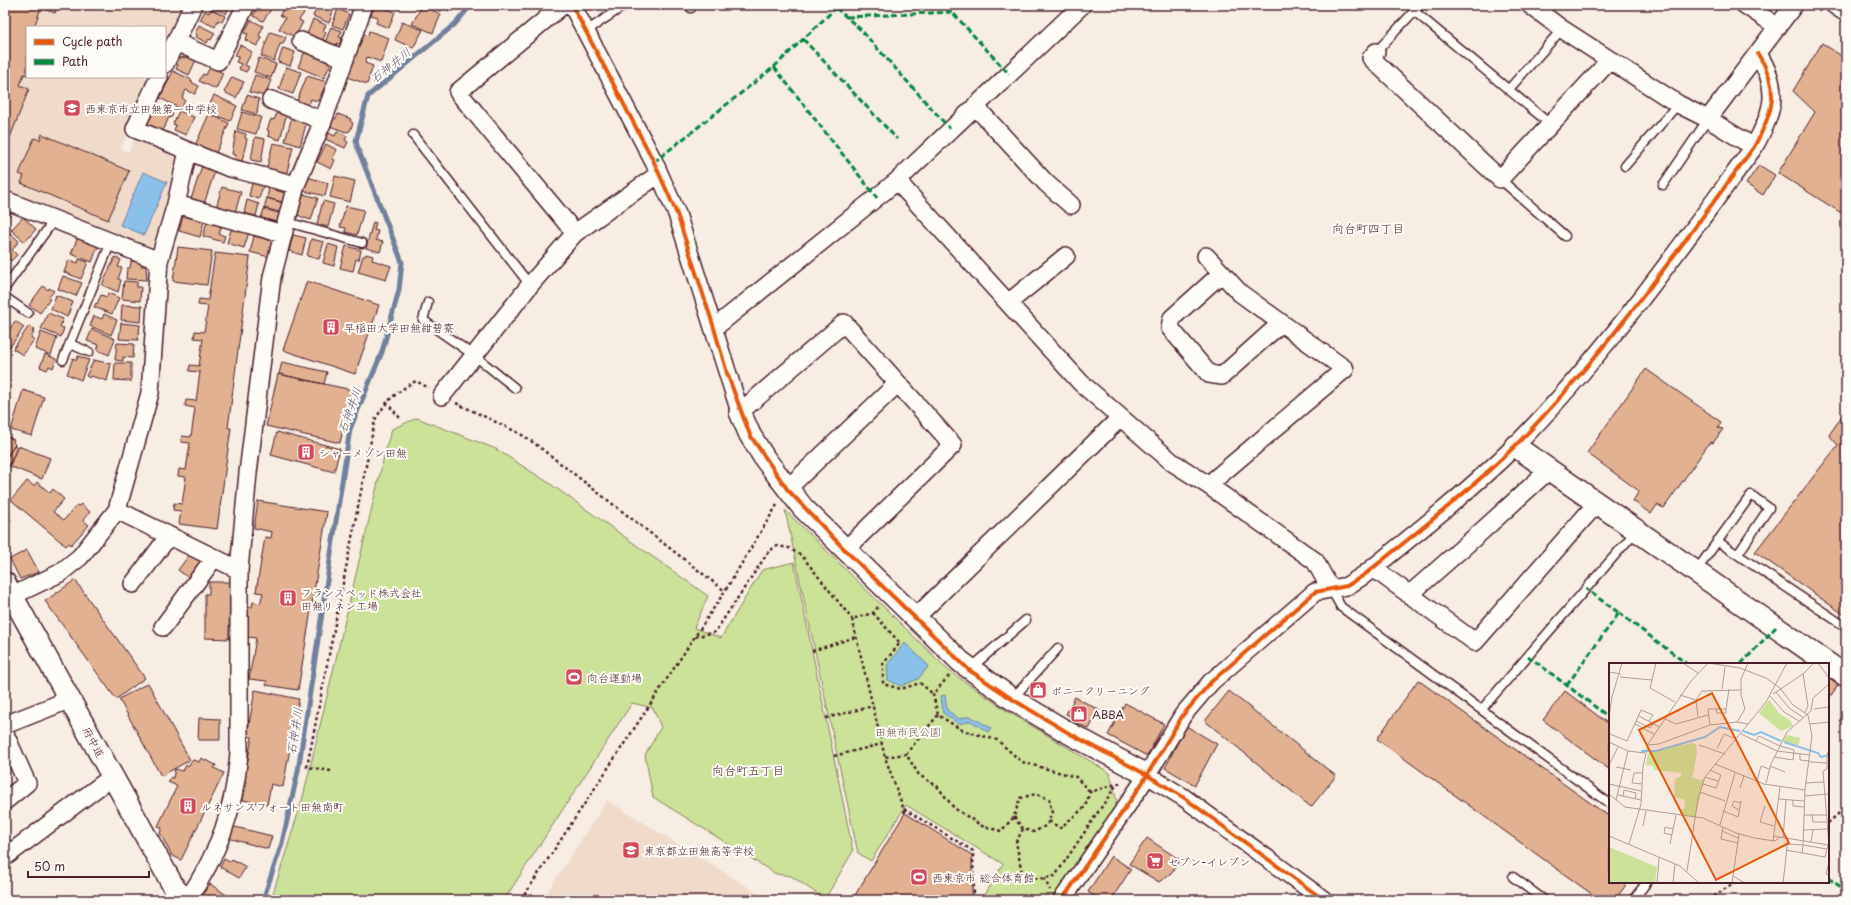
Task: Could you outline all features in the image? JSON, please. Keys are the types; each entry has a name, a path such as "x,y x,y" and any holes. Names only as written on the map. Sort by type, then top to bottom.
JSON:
{"street":[{"path":"166,62 193,5"},
{"path":"176,42 218,61 246,5"},
{"path":"563,5 458,92 575,233"},
{"path":"572,5 654,162 677,214 740,412 750,435 787,489 845,550 965,666 1012,699 1067,732 1138,778 1183,797 1324,900"},
{"path":"714,328 897,181 1082,5"},
{"path":"1530,5 1562,29 1678,104 1708,119 1754,147"},
{"path":"1745,5 1778,27"},
{"path":"1708,119 1794,5"},
{"path":"1834,5 1846,13"},
{"path":"186,900 204,875 218,847 238,778 239,570 253,474 272,277 296,185 323,121 345,59 360,6"},
{"path":"301,41 345,59"},
{"path":"1376,52 1371,58 1500,179 1610,60"},
{"path":"1062,900 1138,778 1183,715 1211,682 1315,592 1347,586 1373,568 1487,472 1514,446 1605,346 1754,147 1769,114 1773,96 1767,69 1758,54"},
{"path":"159,78 135,129 227,167 296,185"},
{"path":"271,100 323,121"},
{"path":"975,106 1046,183 1071,205"},
{"path":"9,590 65,569 80,557 117,510 150,393 159,261 176,204 188,151"},
{"path":"442,396 475,356 530,284 575,233 659,174"},
{"path":"897,181 1081,383 1172,462 1208,485 1315,561 1330,588"},
{"path":"5,200 159,261"},
{"path":"176,204 285,228"},
{"path":"1008,304 1066,256"},
{"path":"1206,256 1240,293 1280,324 1345,369 1208,485"},
{"path":"1222,273 1172,318 1170,328 1209,374 1222,376 1280,324"},
{"path":"740,412 844,323 953,445 845,550"},
{"path":"787,489 897,384"},
{"path":"915,618 1120,418"},
{"path":"1514,446 1827,663"},
{"path":"1409,595 1549,470"},
{"path":"1373,568 1475,642 1597,503"},
{"path":"117,510 239,570"},
{"path":"133,584 169,536"},
{"path":"163,627 214,558"},
{"name":"府中道","path":"9,590 71,699 175,889 186,900"},
{"path":"1829,664 1846,676"},
{"path":"5,725 71,699"},
{"path":"5,734 27,783 5,801"},
{"path":"5,857 113,776"}],"lane":[{"path":"585,32 625,5"},
{"path":"1376,52 1417,8 1550,124"},
{"path":"1509,89 1562,29"},
{"path":"1625,166 1678,104"},
{"path":"1662,185 1708,119"},
{"path":"413,135 530,284"},
{"path":"1500,179 1565,236"},
{"path":"5,288 54,220"},
{"path":"285,228 362,243"},
{"path":"64,360 111,242"},
{"path":"5,297 28,313"},
{"path":"428,302 424,320 475,356 515,388"},
{"path":"70,344 89,352"},
{"path":"1696,571 1750,495 1769,508 1738,554"},
{"path":"1482,708 1637,530"},
{"path":"1717,541 1846,627"},
{"path":"1330,588 1341,607 1482,708 1609,803"},
{"path":"965,666 1026,620"},
{"path":"1012,699 1058,648"},
{"path":"1513,877 1544,900"},
{"path":"1633,900 1646,883"}],"path":[{"path":"331,771 307,767 375,420 386,402 398,390 416,381 442,396 519,433 534,443 725,591"},
{"path":"386,402 400,418"},
{"path":"521,900 725,591 787,489"},
{"path":"694,637 715,632 769,551 777,546 789,548 802,556 852,619 885,757 905,814"},
{"path":"852,619 873,612 891,595"},
{"path":"873,612 900,643 883,664 883,684 901,689 920,683 933,694 938,715 962,730 997,740 1022,762 1076,777 1090,792"},
{"path":"812,651 856,637"},
{"path":"933,694 965,666"},
{"path":"826,718 873,706"},
{"path":"885,757 906,754 938,715"},
{"path":"834,756 882,744"},
{"path":"906,754 919,775 937,786 954,808 982,826 1001,830 1014,816 1020,798 1036,794 1049,800 1052,813 1049,821 1047,825 1034,832 1023,829 1014,816"},
{"path":"1090,792 1138,778"},
{"path":"1023,829 1016,842 1022,872 1038,879 1055,876 1117,784"},
{"path":"1049,821 1060,828 1085,807 1090,792"},
{"path":"1829,822 1846,806"},
{"path":"904,809 973,851 974,900"},
{"path":"1709,900 1734,883"}],"shaded area":[{"name":"西東京市立田無第一中学校","path":"5,5 188,5 166,52 166,26 26,26 26,78 154,78 121,149 129,152 134,139 176,157 180,168 158,247 149,252 5,193"},
{"name":"東京都立田無高等学校","path":"607,800 769,900 542,900"}],"green space":[{"name":"向台運動場","path":"417,418 496,449 549,483 708,596 694,628 721,638 762,570 794,562 853,851 825,899 791,876 776,874 653,797 645,755 661,727 653,708 632,703 504,900 271,900 303,797 387,444 392,429"},
{"name":"田無市民公園","path":"785,510 948,670 1007,711 1110,773 1119,811 1055,900 982,900 1003,864 906,805 871,861 858,853"}],"water":[{"path":"143,172 167,182 144,235 120,225"},
{"path":"905,643 929,666 918,679 901,686 888,680 887,665"},
{"path":"945,695 947,710 959,719 970,716 991,728 988,732 971,721 959,724 943,713 941,696"}],"building":[{"path":"5,5 58,5 55,13 41,8 34,26 26,26 26,75 24,74 20,85 29,89 9,140 5,139"},
{"path":"209,5 230,5 226,14"},
{"path":"259,5 274,5 263,21 253,16"},
{"path":"285,5 296,5 299,7 297,10 304,13 299,20 303,22 295,37 279,29 285,18 280,15"},
{"path":"318,5 327,5 334,8 329,23 313,16"},
{"path":"375,5 395,12 389,28 376,23 378,17 371,15"},
{"path":"427,5 443,5 441,11"},
{"path":"422,6 441,14 433,33 412,24"},
{"path":"211,9 225,16 222,22 218,20 215,27 200,20 205,11 209,13"},
{"path":"338,9 349,14 343,29 332,25"},
{"path":"313,19 326,25 323,31 326,33 322,41 315,37 314,40 306,37"},
{"path":"251,20 263,26 259,36 262,38 257,46 245,40 248,34 244,33"},
{"path":"402,22 423,30 413,48 395,40"},
{"path":"199,25 215,33 211,40 209,39 207,43 196,37 197,34 195,33"},
{"path":"331,27 342,31 339,37 342,38 340,44 337,43 335,49 324,45"},
{"path":"369,31 389,38 381,62 367,57 365,63 373,66 367,84 347,77 362,34 368,36"},
{"path":"270,32 286,37 283,44 280,44 274,61 261,56"},
{"path":"1822,43 1846,59 1846,216 1778,173 1815,112 1793,91"},
{"path":"240,45 252,52 245,65 249,67 246,72 239,69 241,64 236,62 239,56 235,55"},
{"path":"283,48 295,52 290,66 278,62"},
{"path":"305,51 331,63 324,78 298,67"},
{"path":"186,55 196,60 189,75 176,69 181,57 185,58"},
{"path":"259,58 276,64 271,78 254,72"},
{"path":"210,67 223,73 216,89 199,81 203,74 206,75"},
{"path":"286,67 301,72 293,94 279,89"},
{"path":"173,71 192,80 191,82 199,86 195,94 186,90 182,98 185,100 181,109 160,98"},
{"path":"255,75 271,80 265,96 249,92"},
{"path":"307,76 327,82 319,99 317,101 311,99 309,105 297,101"},
{"path":"232,77 244,82 236,98 224,92"},
{"path":"214,95 237,106 230,121 207,111"},
{"path":"247,95 259,99 257,114 242,110"},
{"path":"155,106 173,114 171,118 169,117 163,131 147,124"},
{"path":"179,111 194,117 186,135 174,130 176,125 173,124"},
{"path":"242,112 261,117 256,134 237,129"},
{"path":"277,113 286,116 280,140 268,136 269,131 267,130 271,119 274,120"},
{"path":"209,114 229,123 216,153 213,151 211,155 194,148"},
{"path":"338,114 351,119 350,121 353,123 350,131 346,132 327,125 330,116 336,119"},
{"path":"292,117 307,121 300,146 285,141"},
{"path":"236,131 246,134 245,138 247,139 242,161 235,160 236,155 232,154"},
{"path":"337,131 347,136 345,140 348,142 345,148 323,138 325,134 328,135 329,133 335,136"},
{"path":"42,134 129,171 108,220 21,183 24,176 19,174 34,138 40,140"},
{"path":"255,137 265,139 261,162 251,160"},
{"path":"273,143 293,147 286,176 266,171"},
{"path":"326,144 337,150 332,159 335,160 331,169 317,162"},
{"path":"1759,165 1775,175 1763,195 1746,184"},
{"path":"202,166 215,171 204,204 191,199"},
{"path":"335,176 355,181 350,202 330,197"},
{"path":"307,177 328,183 325,196 304,191"},
{"path":"252,183 263,186 259,199 249,196"},
{"path":"222,187 241,192 235,213 216,208"},
{"path":"269,188 288,194 286,203 267,198"},
{"path":"303,194 318,198 311,220 298,215"},
{"path":"267,198 286,204 283,213 264,208"},
{"path":"247,200 259,204 256,216 244,213"},
{"path":"323,201 334,204 328,227 317,224"},
{"path":"346,206 364,210 357,235 345,232 346,228 340,227"},
{"path":"5,208 11,214 5,221"},
{"path":"264,209 282,214 280,223 261,218"},
{"path":"183,216 204,221 200,237 179,231"},
{"path":"23,217 36,229 25,242 11,230"},
{"path":"207,221 222,225 219,234 225,236 223,242 203,236"},
{"path":"373,222 376,223 374,230 378,231 376,240 383,242 380,252 366,248"},
{"path":"232,227 249,232 244,248 227,243"},
{"path":"10,233 19,241 12,250 17,255 11,261 5,255 5,239"},
{"path":"293,235 306,238 302,255 289,251"},
{"path":"254,236 273,241 269,257 250,252"},
{"path":"78,237 98,246 92,262 71,254"},
{"path":"311,239 324,242 319,259 307,256"},
{"path":"328,244 338,247 334,266 323,263"},
{"path":"346,246 361,250 359,260 356,259 353,271 340,268"},
{"path":"178,247 212,251 207,285 173,281"},
{"path":"215,253 250,257 228,428 231,428 217,529 179,524 181,511 173,510 174,503 182,504 186,477 178,476 179,469 186,470 190,443 181,442 182,436 191,437 195,408 185,406 186,400 196,401 200,372 189,371 190,365 199,366 203,339 194,338 195,331 204,332 208,306 198,305 199,299 208,300"},
{"path":"366,254 373,256 372,260 391,266 386,280 358,272 363,256"},
{"path":"115,257 121,260 118,267 122,268 118,279 121,280 118,292 102,285"},
{"path":"79,259 88,262 81,279 64,272 69,260 78,263"},
{"path":"131,261 141,262 141,266 146,266 147,280 126,279 127,268 130,268"},
{"path":"63,276 82,283 76,296 58,289"},
{"path":"124,281 137,282 137,287 141,287 140,301 122,299"},
{"name":"早稲田大学田無紺碧寮","path":"307,281 379,305 355,374 283,350"},
{"path":"43,286 48,290 49,288 54,291 48,298 50,299 40,313 29,305"},
{"path":"108,293 119,298 112,314 94,307 101,295 107,297"},
{"path":"56,295 73,302 67,317 51,309"},
{"path":"122,305 142,306 141,322 121,320"},
{"path":"48,313 63,319 60,327 64,328 61,337 41,329"},
{"path":"104,314 117,320 111,335 90,326 94,316 102,319"},
{"path":"15,321 24,327 10,347 5,343 5,331 7,327 10,329"},
{"path":"121,323 140,325 138,340 119,339"},
{"path":"29,326 34,329 32,332 34,333 31,337 34,340 23,355 13,349"},
{"path":"92,329 115,339 109,355 97,350 99,345 87,341"},
{"path":"41,332 57,338 51,355 35,349"},
{"path":"117,343 134,344 133,358 123,357 123,361 115,360"},
{"path":"45,354 56,359 53,368 49,366 47,370 40,367"},
{"path":"78,356 89,360 81,380 67,374 73,358 77,360"},
{"path":"94,360 111,364 107,381 86,376"},
{"path":"282,362 327,372 324,384 279,374"},
{"path":"115,363 131,363 131,381 114,380"},
{"path":"1646,369 1721,422 1718,428 1723,429 1713,443 1710,442 1664,508 1657,505 1651,514 1633,501 1639,491 1587,453"},
{"path":"278,374 352,390 340,443 266,426"},
{"path":"23,390 44,397 32,436 11,430"},
{"path":"1846,410 1846,616 1755,552 1838,445 1829,435"},
{"name":"シャーメゾン田無","path":"277,432 340,449 334,472 271,455"},
{"path":"5,435 14,440 13,442 15,444 7,457 5,456"},
{"path":"14,445 17,447 11,463 5,463 5,456 7,457"},
{"path":"18,446 50,458 42,479 9,466"},
{"path":"27,481 34,486 37,482 50,493 53,489 64,499 53,512 64,520 77,505 79,506 81,504 90,512 83,520 89,525 71,545 69,543 66,546 11,500"},
{"name":"フランスベッド株式会社 田無リネン工場","path":"258,501 327,512 298,690 266,685 267,681 249,679 256,638 247,637 248,607 252,607 253,602 260,604 263,593 256,592 265,537 271,538 272,532 254,528"},
{"path":"5,510 11,520 5,524"},
{"path":"27,550 39,572 20,579 10,559"},
{"path":"190,554 202,563 190,579 178,570"},
{"path":"75,580 145,678 116,699 45,601"},
{"path":"209,582 230,582 229,639 205,638 205,594 209,594"},
{"path":"1829,679 1838,685 1829,698"},
{"path":"1418,680 1609,816 1609,883 1627,883 1615,900 1600,900 1377,739"},
{"path":"148,683 190,760 161,776 119,699"},
{"path":"255,690 299,699 283,787 271,784 267,805 243,800 247,782 244,781 252,737 247,736"},
{"path":"1229,691 1336,776 1311,807 1205,721"},
{"path":"1565,691 1609,724 1609,769 1543,720"},
{"path":"1075,697 1099,710 1089,729 1075,722 1076,719 1066,714"},
{"path":"1125,703 1164,724 1147,756 1108,735"},
{"path":"1846,711 1846,726 1839,721"},
{"path":"199,718 220,719 220,740 198,740"},
{"path":"1186,726 1217,744 1195,785 1165,768"},
{"name":"ルネサンスフォート田無南町","path":"201,758 216,765 214,768 224,773 181,860 171,855 160,833 162,828 158,826 177,786 168,782 171,777 173,778 175,769 183,771 186,765 188,766 193,760 199,762"},
{"name":"西東京市 総合体育館","path":"905,813 972,855 972,900 852,900"},
{"path":"231,826 272,836 268,849 228,838"},
{"path":"1147,838 1180,860 1171,873 1159,882 1129,864"},
{"path":"1111,856 1131,869 1111,900 1100,900 1088,892"},
{"path":"224,859 230,862 232,859 246,867 239,878 220,867"},
{"path":"210,884 234,900 203,900 200,898"}],"waterway":[{"name":"石神井川","path":"263,900 282,843 298,771 350,429 382,352 399,290 402,262 356,141 368,96 455,24 471,5"}],"marked path":[{"path":"654,162 774,67 839,5"},
{"path":"836,8 860,29 950,129"},
{"path":"847,17 952,12 1009,74"},
{"path":"803,39 897,139"},
{"path":"774,67 877,198"},
{"path":"1567,685 1619,613 1586,589"},
{"path":"1619,613 1686,663"},
{"path":"1742,663 1776,627"},
{"path":"1528,656 1609,717"},
{"path":"1829,879 1841,887"}],"cycle path":[{"path":"572,5 654,162 677,214 727,373 750,435 787,489 845,550 969,670 1012,699 1067,732 1147,775 1183,797 1324,900"},
{"path":"1062,900 1141,785 1183,715 1211,682 1315,592 1347,586 1364,575 1422,528 1515,446 1580,375 1640,301 1754,147 1766,123 1772,101 1770,79 1758,54"}],"place":[{"name":"西東京市立田無第一中学校","path":"72,108"},
{"name":"早稲田大学田無紺碧寮","path":"331,327"},
{"name":"シャーメゾン田無","path":"306,452"},
{"name":"フランスベッド株式会社 田無リネン工場","path":"288,598"},
{"name":"向台運動場","path":"574,677"},
{"name":"ポニークリーニング","path":"1038,690"},
{"name":"ABBA","path":"1079,714"},
{"name":"ルネサンスフォート田無南町","path":"188,806"},
{"name":"東京都立田無高等学校","path":"631,850"},
{"name":"セブン-イレブン","path":"1155,861"},
{"name":"西東京市 総合体育館","path":"919,877"}],"district":[{"name":"向台町四丁目","path":"1368,228"},
{"name":"向台町五丁目","path":"748,770"}]}
